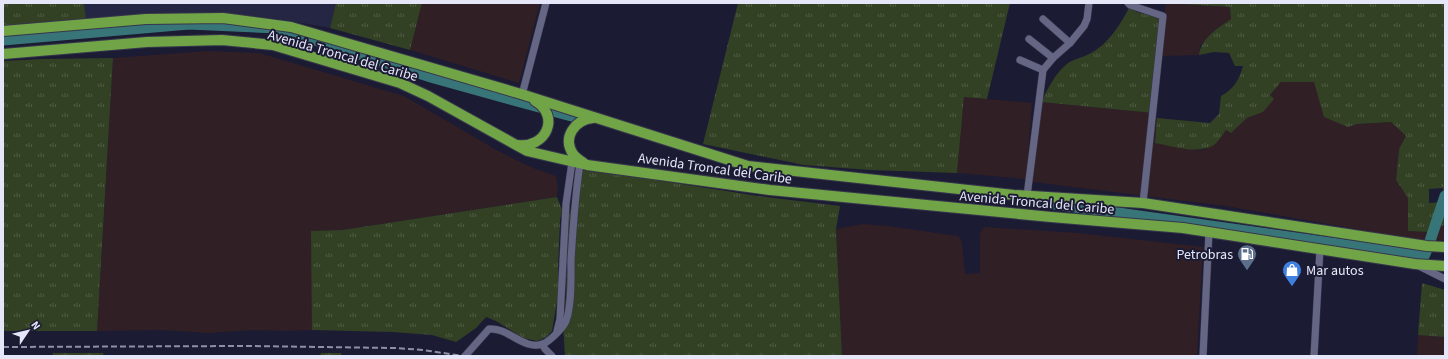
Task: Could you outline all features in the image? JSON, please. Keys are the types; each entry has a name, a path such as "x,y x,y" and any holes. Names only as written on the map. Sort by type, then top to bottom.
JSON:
{"highway":[{"name":"Avenida Troncal del Caribe","path":"3,31 146,19 223,18 291,27 521,94 748,166 1027,196 1143,203 1427,246 1445,247"},
{"name":"Avenida Troncal del Caribe","path":"3,54 147,42 222,40 273,45 400,82 428,96 527,152 580,164 770,190 1051,218 1183,228 1415,264 1445,266"},
{"path":"511,144 530,145 540,141 546,133 549,123 547,113 542,105 521,94"},
{"path":"580,164 573,154 569,142 570,135 576,124 587,118 593,118"}],"street":[{"path":"521,94 546,3"},
{"path":"1027,196 1043,70 1053,58 1070,44 1084,26 1087,19 1089,3"},
{"path":"1128,3 1162,16 1143,203"},
{"path":"1043,19 1070,44"},
{"path":"1029,39 1053,58"},
{"path":"1020,60 1043,70"},
{"path":"465,356 489,328 500,329 533,345 542,344 554,336 557,331 560,320 566,204 580,164"},
{"path":"1203,356 1209,232"},
{"path":"1314,356 1320,249"},
{"path":"1415,264 1445,279"},
{"path":"542,344 552,356"}],"shaded area":[{"path":"84,3 336,3 330,28 279,19 217,12 149,14 86,19"},
{"path":"422,3 540,3 519,83 410,50"},
{"path":"1166,3 1230,7 1231,19 1216,29 1200,46 1199,55 1162,56 1163,22"},
{"path":"209,51 259,53 404,96 500,152 533,168 556,176 558,187 557,197 341,230 312,231 312,330 252,330 210,333 162,330 97,331 113,58"},
{"path":"1281,82 1315,82 1348,127 1357,124 1391,122 1406,136 1399,149 1396,180 1408,198 1408,231 1429,232 1445,225 1445,240 1435,241 1407,238 1226,206 1033,182 1041,102 1153,113 1153,118 1157,118 1155,143 1204,150 1214,144 1226,130 1231,133 1247,118 1263,112 1273,99 1270,95"},
{"path":"964,97 1032,103 1026,179 957,173"},
{"path":"863,224 957,236 961,239 965,274 980,273 980,233 984,227 1078,233 1203,247 1197,356 842,356 836,229"},
{"path":"1418,335 1445,337 1445,356 1417,356"}],"green space":[{"path":"3,3 84,3 86,19 3,26"},
{"path":"336,3 422,3 410,50 330,28"},
{"path":"738,3 1010,3 987,99 964,97 957,173 870,170 804,165 703,144"},
{"path":"1166,3 1445,3 1445,225 1429,232 1408,231 1408,198 1396,180 1399,149 1406,136 1391,122 1357,124 1348,127 1324,117 1314,82 1281,82 1270,95 1274,99 1263,112 1247,118 1231,133 1226,130 1214,145 1208,148 1193,150 1155,143 1157,118 1210,123 1219,114 1221,96 1229,91 1235,84 1243,66 1235,66 1229,53 1214,52 1199,55 1203,43 1211,34 1231,19 1230,7","holes":["1443,188 1443,202 1429,203 1429,189"]},
{"path":"1129,8 1137,12 1164,19 1153,113 1041,102 1059,72 1069,62 1096,50 1108,40 1122,21"},
{"path":"113,58 97,331 3,331 3,61"},
{"path":"582,170 758,196 840,206 836,229 842,356 565,356 563,324 566,296 568,219"},
{"path":"557,197 562,210 560,220 558,268 559,289 552,331 545,338 537,341 523,338 496,321 486,317 476,328 456,342 432,335 393,332 312,330 311,231 342,230"},
{"path":"1422,283 1445,290 1445,337 1418,335"},
{"path":"53,353 103,353 104,356 52,356"},
{"path":"321,353 341,353 342,356 320,356"}],"waterway":[{"path":"3,40 189,24 277,28 434,78 539,107"},
{"path":"549,110 579,118"},
{"path":"1430,241 1445,196"},
{"path":"1018,199 1424,256 1426,252"}],"railway":[{"path":"3,347 246,346 395,348 423,350 463,356"}],"place":[{"name":"Petrobras","path":"1247,271"},
{"name":"Mar autos","path":"1292,287"}]}
